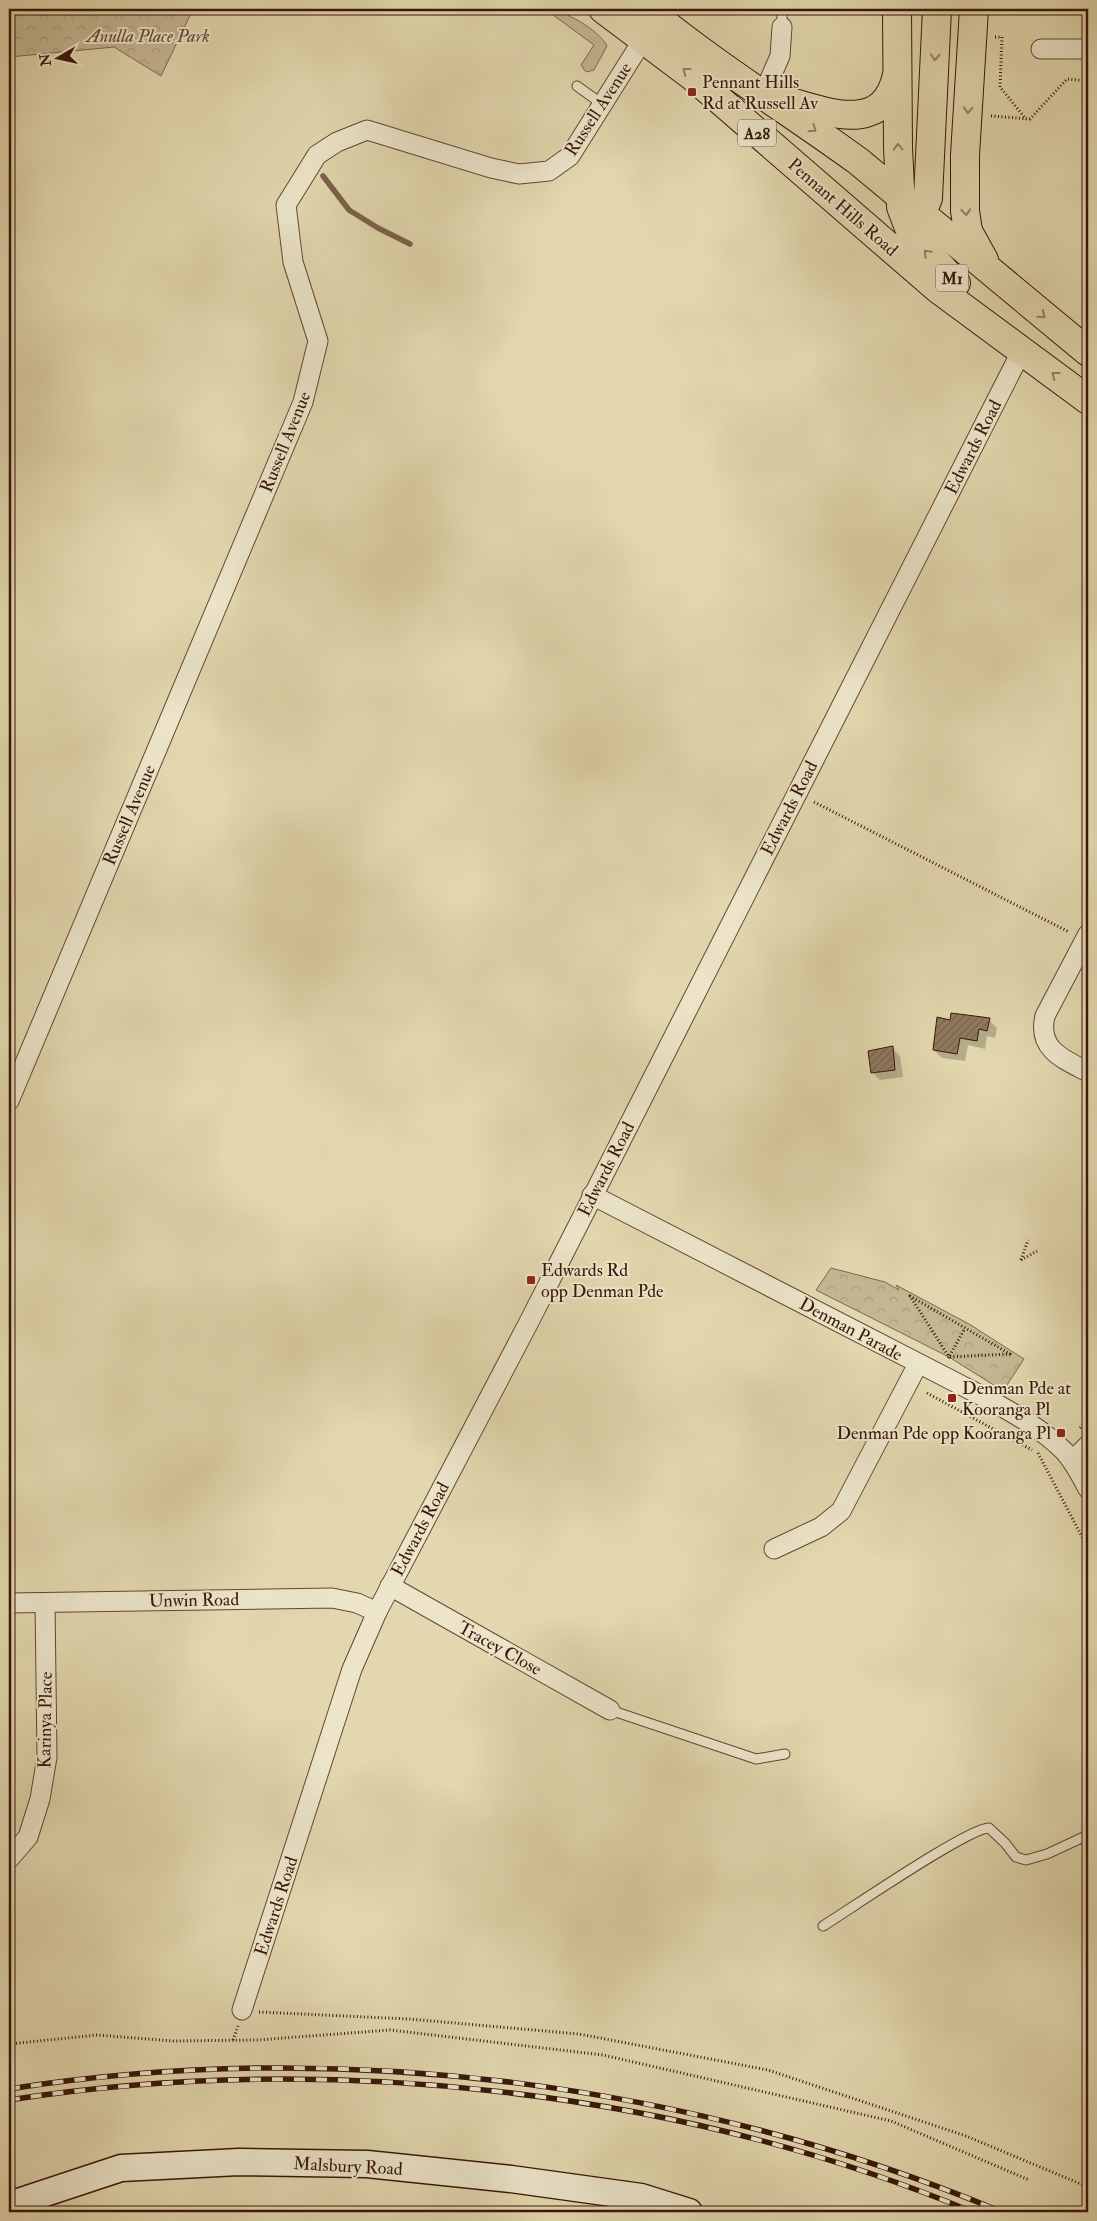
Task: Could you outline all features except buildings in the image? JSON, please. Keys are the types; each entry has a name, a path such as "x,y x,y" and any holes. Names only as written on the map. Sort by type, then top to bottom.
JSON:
{"highway":[{"name":"Pennant Hills Road","path":"603,9 692,76 938,289 1088,400"},
{"name":"A28","path":"647,9 711,60 822,135 900,195"},
{"name":"M1","path":"897,9 900,195 913,218 919,244 1022,350"},
{"path":"898,40 901,9"},
{"path":"865,225 889,227 913,218 925,207 929,187 937,9"},
{"name":"M1","path":"974,9 965,163 965,211 968,231 974,244 984,260 1004,284"},
{"path":"763,95 846,116 859,116 876,109 884,102 892,92 898,69"},
{"path":"929,187 934,207 959,245"},
{"path":"913,218 959,245 1088,352"}],"street":[{"path":"763,95 779,59 782,18"},
{"name":"Russell Avenue","path":"9,1101 303,402 318,341 293,262 286,205 317,155 337,142 367,130 491,168 519,174 549,171 570,156 644,38"},
{"path":"1041,49 1088,49"},
{"name":"Edwards Road","path":"242,2010 352,1669 377,1612 530,1320 1022,350"},
{"path":"1087,937 1045,1016 1042,1027 1051,1050 1068,1062 1088,1072"},
{"name":"Denman Parade","path":"592,1196 986,1398 1028,1422 1062,1450 1072,1461 1088,1489"},
{"path":"774,1549 821,1527 841,1511 918,1364"},
{"path":"1072,1461 1088,1445"},
{"name":"Tracey Close","path":"390,1586 610,1710"},
{"name":"Unwin Road","path":"9,1603 332,1598 353,1602 377,1612"},
{"name":"Karinya Place","path":"9,1858 28,1837 40,1799 47,1757 46,1602"},
{"name":"Malsbury Road","path":"9,2205 121,2168 239,2162 337,2163 367,2164 520,2180 641,2197 689,2212"}],"lane":[{"path":"577,86 602,104"},
{"path":"610,1710 756,1759 785,1754"},
{"path":"823,1926 948,1847 982,1828 989,1828 1005,1843 1016,1858 1026,1860 1047,1854 1088,1835"}],"path":[{"path":"994,45 995,36 1002,37 1000,87 1026,119"},
{"path":"991,108 991,116 1030,119 1067,79 1088,81"},
{"path":"797,793 1087,937"},
{"path":"1028,1240 1021,1260 1037,1250"},
{"path":"910,1296 1010,1354 949,1357 910,1296"},
{"path":"949,1357 965,1328"},
{"path":"927,1393 1038,1453 1088,1548"},
{"path":"242,2010 284,2014 409,2019 580,2034 768,2070 966,2136 1088,2187"},
{"path":"9,2044 97,2035 173,2041 257,2040 390,2030 603,2055 891,2121 1028,2180"}],"green space":[{"name":"Anulla Place Park","path":"9,9 193,9 161,76 114,47 9,57"},
{"path":"545,9 570,16 589,27 603,40 607,46 594,70 586,72 581,65 594,45"},
{"path":"831,1268 885,1282 899,1290 896,1285 969,1324 1024,1359 1003,1391 949,1357 816,1290"}],"waterway":[{"path":"323,176 349,210 378,228 410,244"}],"railway":[{"path":"9,2089 135,2074 261,2068 388,2071 514,2083 639,2103 763,2131 884,2168 1002,2212"},
{"path":"9,2100 129,2086 251,2080 375,2081 498,2092 621,2110 742,2136 860,2170 973,2212"}],"place":[{"name":"Pennant Hills Rd at Russell Av","path":"692,92"},
{"name":"Edwards Rd opp Denman Pde","path":"531,1280"},
{"name":"Denman Pde at Kooranga Pl","path":"952,1398"},
{"name":"Denman Pde opp Kooranga Pl","path":"1061,1433"}]}
